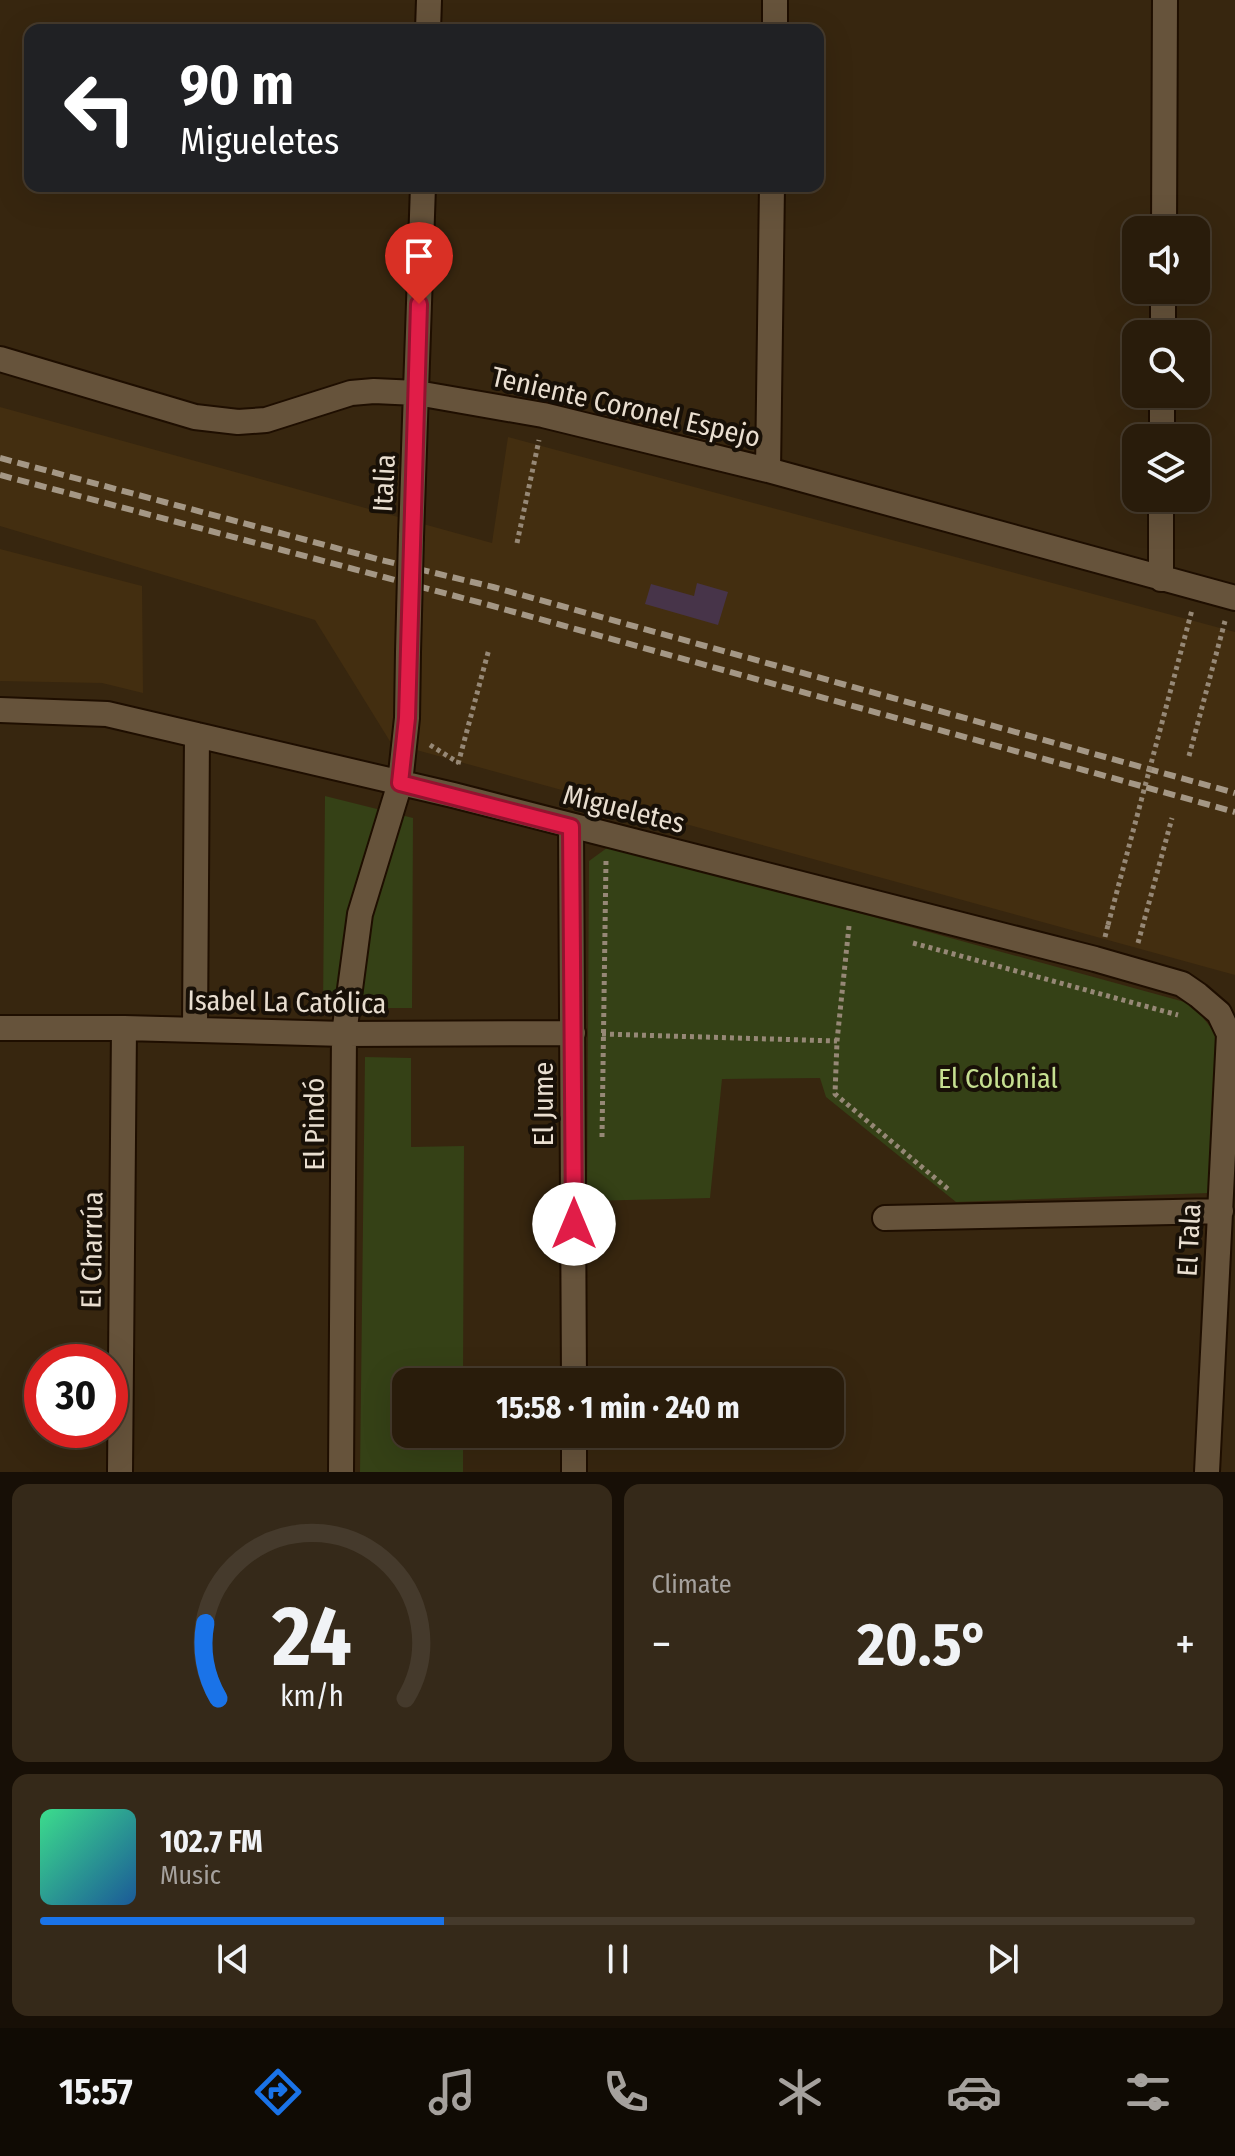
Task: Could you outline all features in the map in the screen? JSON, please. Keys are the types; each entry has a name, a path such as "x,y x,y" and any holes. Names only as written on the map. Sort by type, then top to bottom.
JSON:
{"street":[{"path":"428,24 429,0"},
{"path":"775,0 775,24"},
{"path":"1164,216 1165,0"},
{"name":"Italia","path":"400,783 407,718 423,192"},
{"path":"768,470 772,192"},
{"name":"Teniente Coronel Espejo","path":"0,359 195,417 238,422 266,420 351,393 374,391 417,393 543,415 768,470 1161,579 1230,608"},
{"path":"1161,512 1161,579"},
{"name":"Migueletes","path":"0,710 107,714 453,795 1095,959 1182,984 1219,1013"},
{"path":"195,1029 197,735"},
{"name":"El Pindó","path":"341,1472 344,1034 360,914 400,783"},
{"name":"El Jume","path":"571,827 574,1368"},
{"name":"El Tala","path":"1207,1472 1229,1034 1219,1013"},
{"name":"Isabel La Católica","path":"0,1028 195,1029 344,1034 573,1033"},
{"name":"El Charrúa","path":"120,1472 124,1028"},
{"path":"885,1218 1221,1211"},
{"path":"574,1448 574,1472"}],"path":[{"path":"517,543 540,439 526,436"},
{"path":"1189,756 1230,608"},
{"path":"1117,937 1106,934 1108,925 1192,610"},
{"path":"453,795 489,649"},
{"path":"1128,940 1139,943 1172,818"},
{"path":"602,1146 605,860 620,864"},
{"path":"849,926 837,1041 835,1094 959,1198"},
{"path":"908,942 1189,1018"},
{"path":"573,1033 837,1041"}],"shaded area":[{"path":"0,407 492,543 508,437 1235,632 1235,975 391,743 315,620 0,526"},
{"path":"0,549 142,586 143,693 102,683 0,681"}],"green space":[{"path":"325,796 413,818 412,1008 323,1008"},
{"name":"El Colonial","path":"611,845 1192,1004 1220,1039 1209,1193 956,1202 826,1097 820,1078 722,1079 710,1198 587,1201 589,861"},
{"path":"365,1057 411,1058 411,1147 464,1146 463,1368 392,1368 392,1448 463,1448 463,1472 360,1472"}],"building":[{"path":"697,583 728,592 718,625 645,604 651,584 694,596"}],"railway":[{"path":"0,458 493,587 1235,793"},
{"path":"0,475 489,605 1235,812"}],"route":[{"path":"419,304 407,718 400,783 571,827 574,1224"}]}
